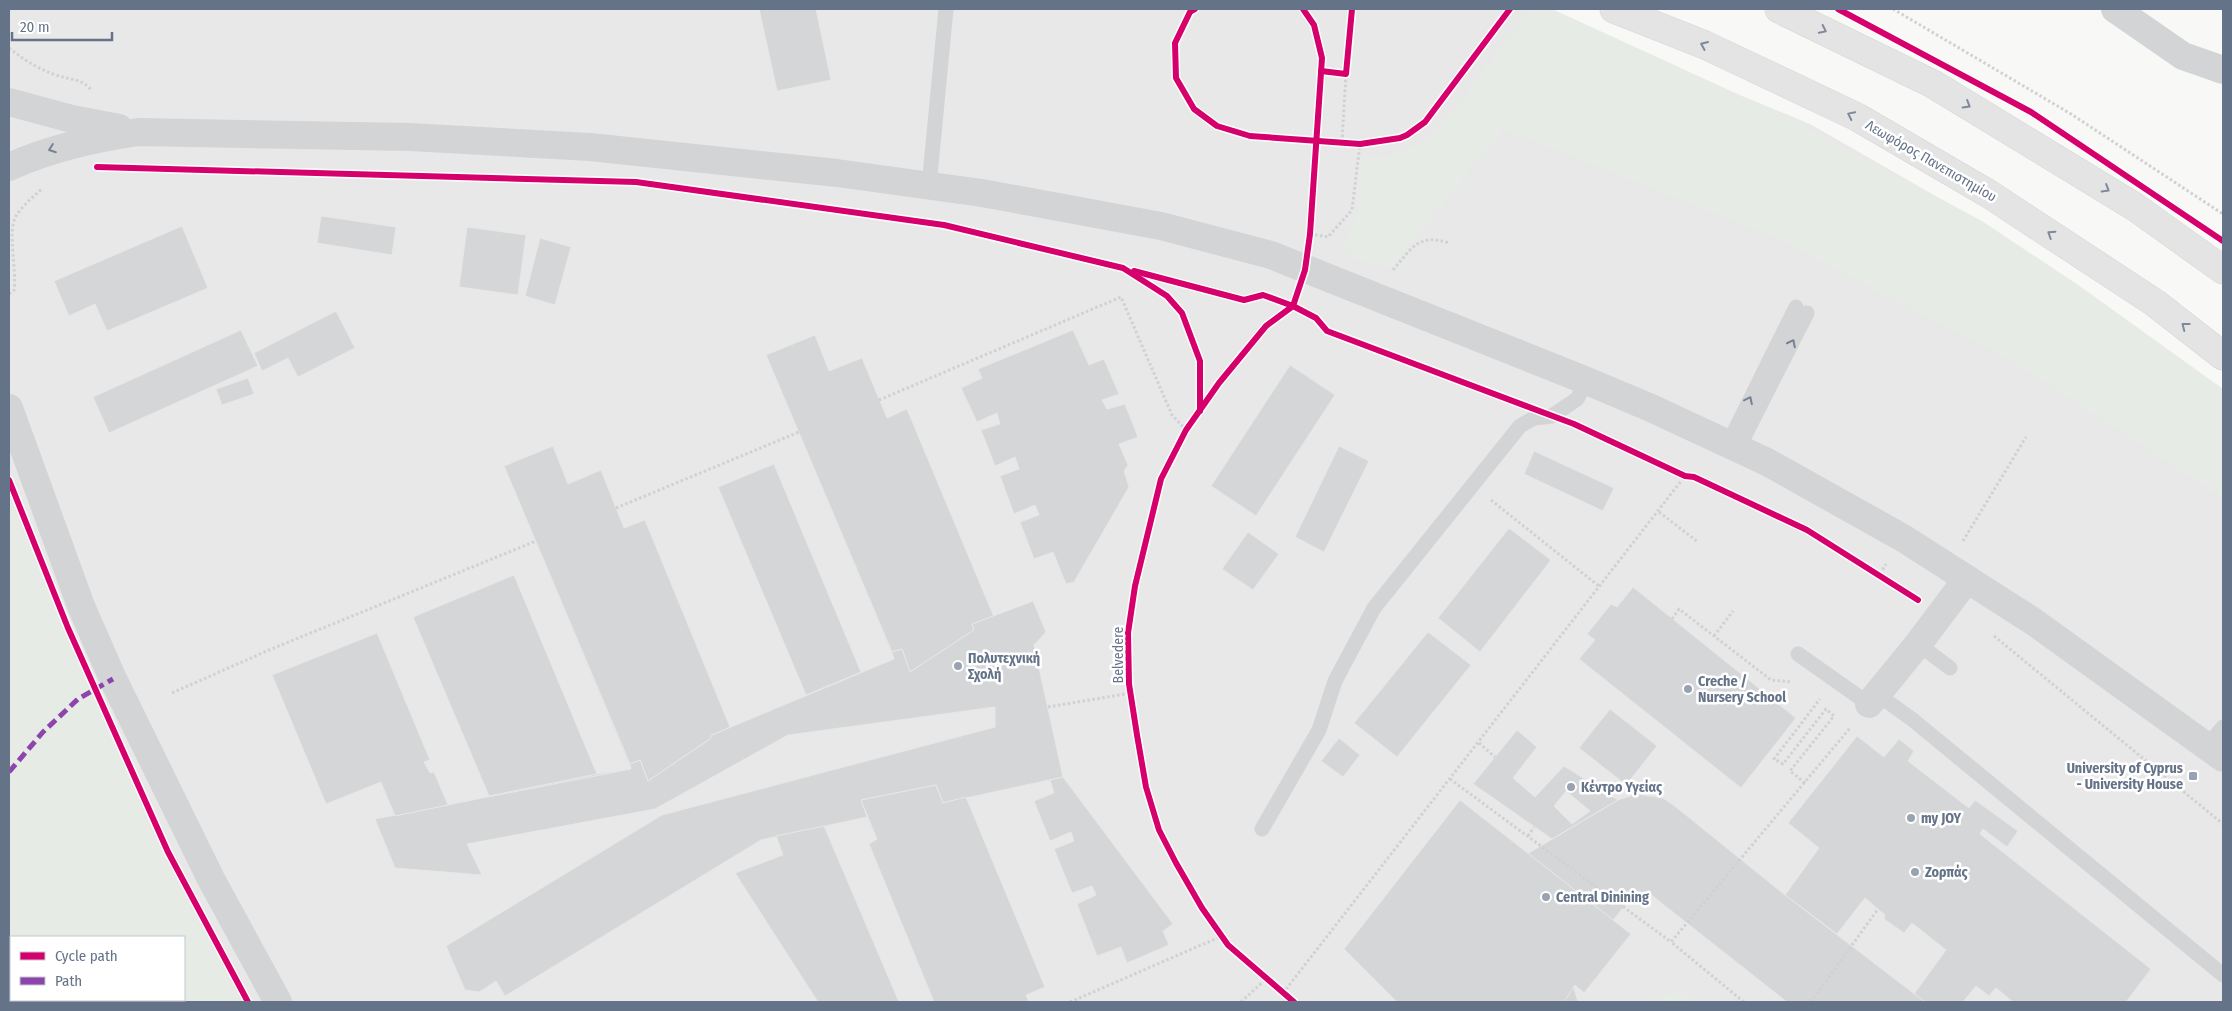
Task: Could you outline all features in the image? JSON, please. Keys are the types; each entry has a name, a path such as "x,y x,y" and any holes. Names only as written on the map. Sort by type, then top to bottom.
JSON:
{"main road":[{"name":"Λεωφόρος Πανεπιστημίου","path":"1614,9 1705,45 1856,117 1989,194 2155,303 2223,356"},
{"path":"1779,9 1933,84 2135,207 2223,270"}],"street":[{"path":"2115,9 2183,56 2223,70"},
{"path":"9,102 72,120 138,132 410,137 590,147 837,173 991,195 1161,226 1271,255 1586,380 1767,462 1903,538 2218,744"},
{"path":"9,167 60,147 97,138 138,132"},
{"path":"9,408 83,611 113,679 211,879 278,1002"},
{"path":"1867,707 1967,579"}],"lane":[{"path":"929,186 946,9"},
{"path":"1733,446 1802,310"},
{"path":"1262,829 1319,730 1335,681 1374,608 1520,426 1534,418 1552,416 1577,400 1586,380"},
{"path":"1918,644 1950,668"},
{"path":"1798,654 1867,707 1913,720 2223,975"}],"path":[{"path":"1894,9 2070,114 2223,214"},
{"path":"9,48 34,66 58,76 85,82 93,92"},
{"path":"1342,142 1346,65"},
{"path":"1337,73 1346,74"},
{"path":"1310,234 1328,237 1352,210 1358,143 1332,141"},
{"path":"9,294 14,290 16,278 12,245 14,218 44,187"},
{"path":"1305,270 1310,225"},
{"path":"879,400 1121,297 1172,415 1186,430"},
{"path":"1182,438 1191,424"},
{"path":"616,508 799,432"},
{"path":"1959,547 2026,437"},
{"path":"1677,472 1685,476 1694,477"},
{"path":"1241,1002 1275,986 1450,779 1659,512 1685,476"},
{"path":"1472,486 1600,587"},
{"path":"1659,512 1698,542"},
{"path":"1880,574 1903,538"},
{"path":"172,694 269,650 536,541"},
{"path":"1872,570 1887,579"},
{"path":"1672,618 1679,609 1771,680 1797,683"},
{"path":"1714,636 1732,611"},
{"path":"1986,630 2223,824"},
{"path":"1048,707 1131,693"},
{"path":"1805,783 1790,771 1834,716 1826,709 1783,764 1774,759 1820,698"},
{"path":"1671,942 1867,707"},
{"path":"1479,743 1495,757"},
{"path":"1450,779 1671,942 1744,1002"},
{"path":"1528,836 1534,827"},
{"path":"1811,1002 1878,909"},
{"path":"1070,1002 1223,938 1217,929"}],"shaded area":[{"path":"9,9 1530,9 1810,124 1972,217 2223,393 2223,1002 9,1002"},
{"path":"1530,9 1552,9 1783,115 1982,221 2081,287 2223,389 2223,498 2011,360 1774,237 1503,129 1391,268 1353,258 1344,244 1358,213 1358,156 1385,157 1424,142 1453,111"},
{"path":"9,498 241,1002 9,1002"},
{"path":"1683,991 1696,1002 1660,1002 1668,994"}],"building":[{"path":"759,9 816,9 831,80 777,91"},
{"path":"321,216 396,227 392,255 317,243"},
{"path":"182,226 208,288 107,331 95,304 69,316 54,281"},
{"path":"467,227 526,235 518,295 459,287"},
{"path":"540,238 571,247 555,305 525,296"},
{"path":"336,311 355,348 298,377 288,358 262,371 254,353"},
{"path":"241,330 258,366 109,433 93,397"},
{"path":"1073,330 1089,365 1104,359 1119,394 1102,400 1107,409 1125,404 1138,437 1119,444 1128,465 1124,471 1129,487 1074,582 1066,584 1053,552 1034,559 1020,522 1039,515 1035,505 1014,514 1000,476 1019,469 1015,457 995,466 981,430 1000,424 997,413 977,422 961,388 982,378 978,369"},
{"path":"1073,330 1089,365 1104,359 1119,394 1102,400 1107,409 1125,404 1138,437 1119,444 1128,465 1124,471 1129,487 1074,582 1066,584 1053,552 1034,559 1020,522 1039,515 1035,505 1014,514 1000,476 1019,469 1015,457 995,466 981,430 1000,424 997,413 977,422 961,388 982,378 978,369"},
{"name":"Πολυτεχνική Σχολή","path":"815,335 829,371 862,358 887,418 907,409 994,617 1033,601 1046,632 1034,645 1063,777 1173,924 1163,931 1169,945 1127,963 1121,947 1097,956 1077,904 1096,895 1092,886 1072,893 1054,849 1074,841 1071,832 1050,841 1034,801 1054,793 1050,780 966,797 1045,987 1026,995 1029,1002 934,1002 869,844 877,839 867,817 824,826 899,1002 818,1002 735,873 783,855 776,836 761,840 505,996 496,981 479,992 465,990 446,946 662,815 995,727 995,707 788,735 655,809 467,844 482,875 395,868 375,819 395,816 381,782 326,804 272,675 377,633 430,760 424,762 430,773 434,772 448,805 489,796 413,617 514,575 597,774 631,769 504,466 553,446 568,484 601,470 624,528 645,520 730,727 806,695 718,487 774,464 861,672 894,659 766,355"},
{"path":"815,335 829,371 862,358 887,418 907,409 994,617 972,624 974,630 910,672 902,649 892,652 766,355"},
{"path":"1290,365 1335,395 1256,516 1211,486"},
{"path":"248,378 254,394 222,405 216,389"},
{"path":"553,446 568,484 601,470 624,528 645,520 730,727 712,735 710,739 648,781 640,760 630,764 504,466"},
{"path":"1339,446 1369,461 1324,552 1295,537"},
{"path":"1534,451 1614,488 1603,511 1524,474"},
{"path":"774,464 861,672 806,695 718,487"},
{"path":"1509,528 1551,560 1480,652 1438,618"},
{"path":"1248,532 1279,554 1253,590 1222,569"},
{"path":"514,575 597,774 489,796 413,617"},
{"name":"Creche / Nursery School","path":"1633,587 1796,718 1741,788 1579,659 1595,640 1587,634 1611,604 1617,607"},
{"path":"1033,601 1046,632 1034,645 1063,777 943,803 936,785 861,800 867,817 761,840 505,996 496,981 479,992 465,990 446,946 662,815 995,727 995,707 788,735 655,809 467,844 482,875 395,868 375,819 631,769 630,764 640,760 648,781 710,739 712,735 894,659 892,652 902,649 910,672 974,630 972,624"},
{"path":"1428,632 1471,665 1397,757 1354,723"},
{"path":"377,633 430,760 424,762 430,773 434,772 448,805 395,816 381,782 326,804 272,675"},
{"path":"1610,709 1657,746 1626,785 1579,748"},
{"name":"Κέντρο Υγείας","path":"1517,730 1537,747 1513,778 1535,797 1564,766 1618,800 1552,839 1473,784","holes":["1566,791 1590,811 1572,824 1554,806"]},
{"name":"Ζορπάς","path":"1857,736 1884,757 1899,739 1914,751 1908,761 1969,808 1975,800 2018,831 2007,847 1983,829 1980,834 2151,969 2126,1002 2013,1002 1996,988 1989,996 1976,986 1963,1002 1925,1002 1914,994 1946,950 1912,923 1904,933 1884,919 1885,915 1865,898 1837,934 1785,895 1819,848 1788,823"},
{"path":"1339,738 1360,755 1343,777 1321,761"},
{"path":"1063,777 1173,924 1163,931 1169,945 1127,963 1121,947 1097,956 1077,904 1096,895 1092,886 1072,893 1054,849 1074,841 1071,832 1050,841 1034,801 1054,793 1050,780"},
{"path":"936,785 943,803 966,797 1045,987 1026,995 1029,1002 934,1002 869,844 877,839 861,800"},
{"name":"Central Dinining","path":"1637,794 1663,798 1676,807 1785,895 1925,1002 1787,1002 1650,894 1639,895 1629,900 1578,966 1572,982 1578,1002 1462,1002 1449,985 1440,941 1446,917 1460,894 1618,800"},
{"path":"1460,800 1631,934 1584,993 1575,985 1564,1002 1397,1002 1344,949"},
{"path":"824,826 899,1002 818,1002 735,873 783,855 776,836"}],"marked path":[{"path":"9,772 43,732 78,699 113,679"}],"cycle path":[{"path":"1195,9 1190,12 1175,43 1176,78 1194,109 1217,126 1250,136 1360,144 1400,138 1425,122 1510,9"},
{"path":"1293,306 1305,270 1310,234 1322,58 1314,25 1303,9"},
{"path":"1321,71 1346,74 1352,9"},
{"path":"1838,9 2031,112 2223,241"},
{"path":"97,167 636,182 944,225 1123,268 1167,296 1182,313 1200,361 1200,411"},
{"path":"1134,271 1244,300 1263,295 1293,306 1316,318 1327,331 1574,424 1807,530 1918,600"},
{"name":"Belvedere","path":"1293,306 1266,326 1219,383 1186,430 1161,479 1135,586 1128,633 1129,684 1137,735 1146,787 1159,830 1202,908 1228,945 1294,1002"},
{"path":"9,480 68,628 168,852 248,1002"}],"place":[{"name":"Πολυτεχνική Σχολή","path":"958,666"},
{"name":"Creche / Nursery School","path":"1688,689"},
{"name":"University of Cyprus - University House","path":"2193,776"},
{"name":"Κέντρο Υγείας","path":"1571,787"},
{"name":"my JOY","path":"1911,818"},
{"name":"Ζορπάς","path":"1915,872"},
{"name":"Central Dinining","path":"1546,897"}]}
